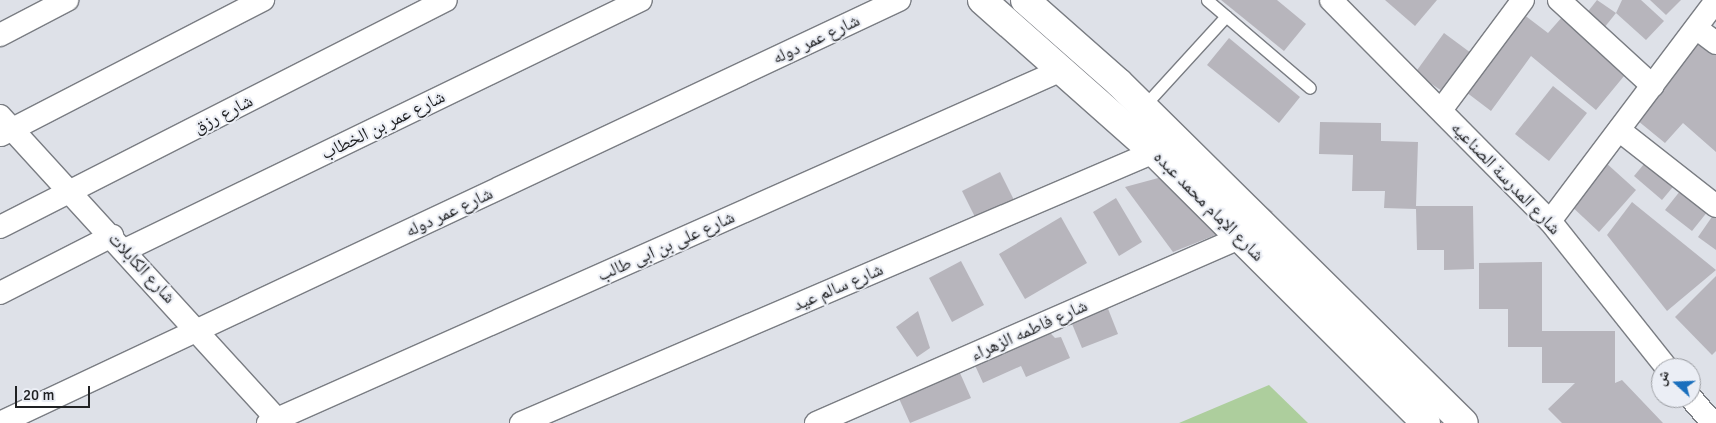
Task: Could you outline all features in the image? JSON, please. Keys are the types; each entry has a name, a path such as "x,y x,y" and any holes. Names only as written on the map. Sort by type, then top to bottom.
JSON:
{"main road":[{"name":"شارع الإمام محمد عبده","path":"982,0 1064,69 1154,152 1242,237 1426,423"},
{"name":"شارع الإمام محمد عبده","path":"1025,0 1143,106 1464,423"}],"street":[{"path":"0,35 67,0"},
{"path":"4,126 263,0"},
{"name":"شارع رزق","path":"0,227 446,0"},
{"name":"شارع عمر بن الخطاب","path":"0,293 118,243 641,0"},
{"name":"شارع عمر دوله","path":"0,423 899,0"},
{"name":"شارع المدرسة الصناعيه","path":"1331,0 1550,222 1659,358"},
{"path":"1441,110 1523,0"},
{"path":"1559,0 1653,86"},
{"path":"1550,222 1716,1"},
{"path":"1696,28 1716,43"},
{"name":"شارع على بن ابى طالب","path":"275,422 1064,69"},
{"name":"شارع الكابلات","path":"4,126 70,192 199,330 275,422"},
{"path":"1618,130 1716,206"},
{"name":"شارع سالم عيد","path":"521,423 1154,152"},
{"name":"شارع فاطمه الزهراء","path":"816,423 1242,237"},
{"path":"1700,408 1710,418"}],"lane":[{"path":"1207,0 1310,88"},
{"path":"1143,106 1226,16"}],"green space":[{"path":"1269,385 1308,423 1179,423"}],"building":[{"path":"1221,0 1277,0 1306,24 1284,51"},
{"path":"1385,0 1437,0 1415,26"},
{"path":"1597,0 1616,13 1604,28 1586,14"},
{"path":"1622,0 1641,0 1664,21 1646,40 1616,13"},
{"path":"1650,0 1681,0 1666,15"},
{"path":"1523,14 1548,33 1563,16 1629,70 1596,110 1531,56 1491,111 1466,92"},
{"path":"1444,33 1471,53 1442,91 1415,73"},
{"path":"1229,38 1300,97 1279,123 1207,65"},
{"path":"1699,38 1716,52 1716,152 1683,123 1665,143 1632,116"},
{"path":"1553,86 1587,113 1549,161 1515,134"},
{"path":"1320,122 1381,123 1381,141 1418,142 1416,206 1473,206 1474,269 1444,270 1444,250 1417,250 1416,209 1384,208 1385,191 1352,191 1353,155 1319,154"},
{"path":"1659,146 1687,170 1662,200 1634,176"},
{"path":"1605,162 1636,190 1599,232 1568,203"},
{"path":"1210,164 1273,212 1173,252 1125,187"},
{"path":"1000,172 1015,202 977,221 962,191"},
{"path":"1692,176 1716,201 1692,231 1665,210"},
{"path":"1116,198 1142,242 1119,256 1093,212"},
{"path":"1632,202 1716,270 1667,311 1607,235"},
{"path":"1716,211 1716,250 1698,237"},
{"path":"1061,217 1087,263 1025,299 999,254"},
{"path":"961,261 984,305 952,322 929,278"},
{"path":"1542,262 1542,331 1615,331 1615,383 1622,380 1663,423 1562,423 1548,409 1575,383 1542,383 1542,347 1508,347 1508,309 1479,309 1479,263"},
{"path":"1716,276 1716,351 1712,355 1675,317"},
{"path":"1101,291 1118,334 1082,348 1065,307"},
{"path":"918,311 930,348 917,357 896,327"},
{"path":"1037,319 1055,338 1061,337 1070,358 1026,377 1021,366 983,383 968,350"},
{"path":"952,355 971,398 910,423 892,383"}]}
